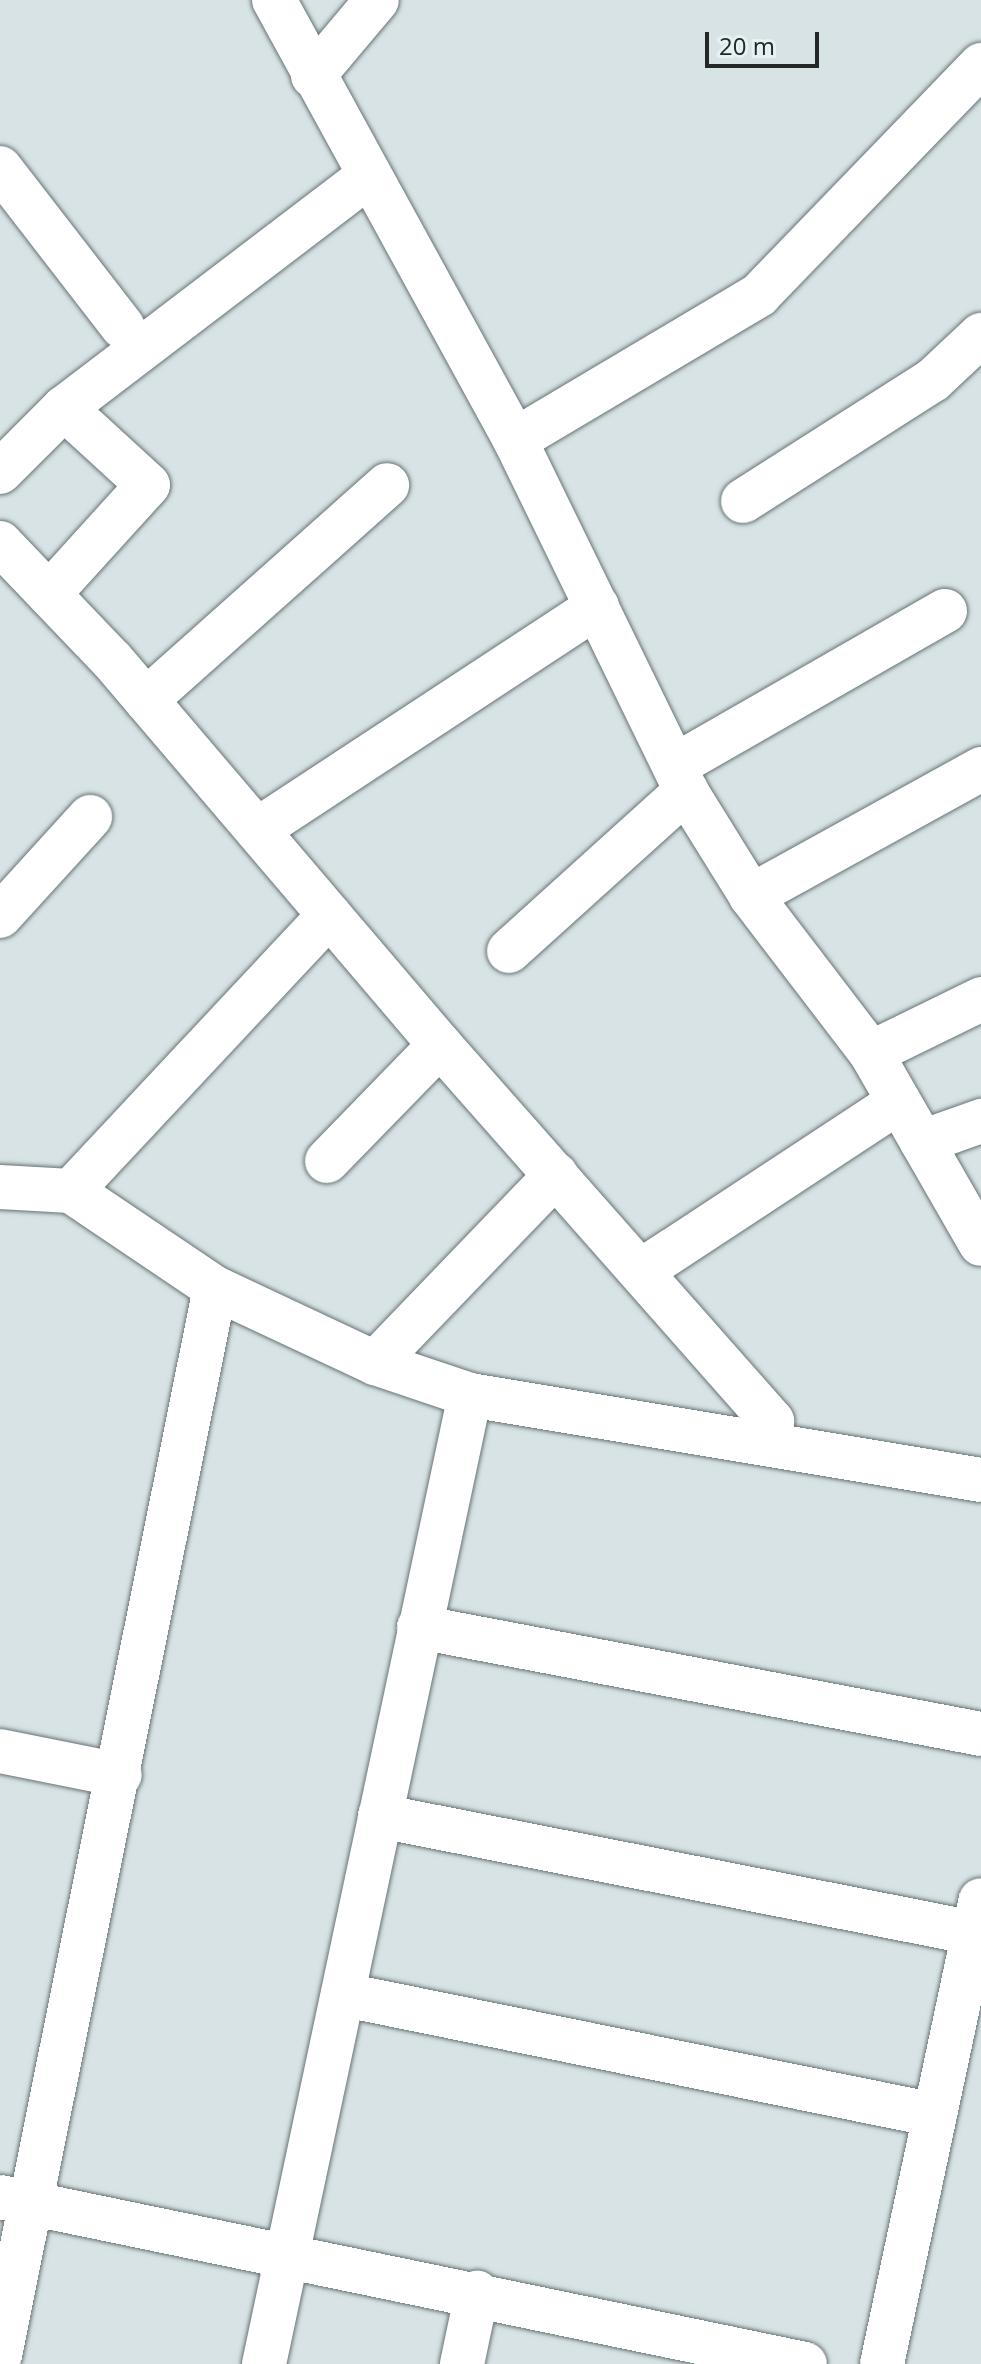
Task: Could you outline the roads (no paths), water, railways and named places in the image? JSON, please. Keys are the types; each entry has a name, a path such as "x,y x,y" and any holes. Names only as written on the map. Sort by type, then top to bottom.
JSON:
{"street":[{"path":"274,0 515,440 681,778 751,896 871,1053 981,1244"},
{"path":"313,76 377,0"},
{"path":"515,440 759,295 981,65"},
{"path":"0,168 123,327"},
{"path":"0,472 64,408 368,176"},
{"path":"743,501 933,380 981,335"},
{"path":"49,594 148,485 64,408"},
{"path":"146,700 387,485"},
{"path":"0,543 146,700 440,1045 772,1421 768,1444"},
{"path":"257,830 597,607"},
{"path":"509,951 681,778 945,611"},
{"path":"751,896 981,769"},
{"path":"0,916 90,817"},
{"path":"71,1191 329,915"},
{"path":"871,1053 981,999"},
{"path":"327,1161 440,1045"},
{"path":"641,1271 898,1102"},
{"path":"922,1142 981,1121"},
{"path":"375,1363 556,1175"},
{"path":"0,1187 71,1191 215,1288 375,1363 470,1395 981,1480"},
{"path":"0,2355 16,2200 120,1775 215,1288"},
{"path":"264,2364 345,1995 419,1627 470,1395"},
{"path":"419,1627 981,1734"},
{"path":"0,1751 120,1775"},
{"path":"380,1816 978,1917 882,2364"},
{"path":"345,1995 935,2115"},
{"path":"16,2200 477,2293 803,2364"},
{"path":"462,2364 477,2293"}]}
